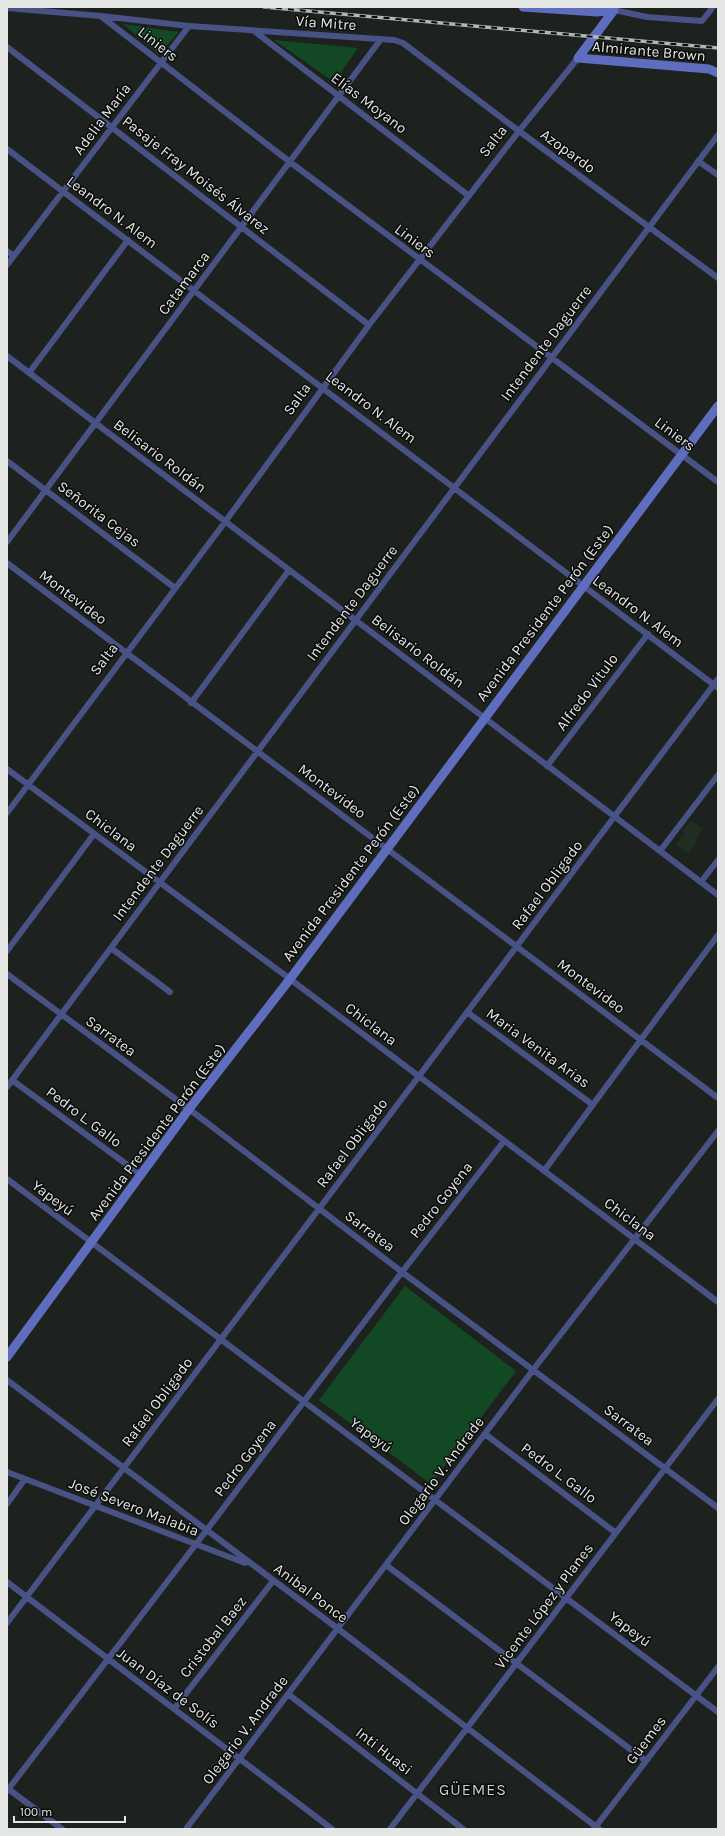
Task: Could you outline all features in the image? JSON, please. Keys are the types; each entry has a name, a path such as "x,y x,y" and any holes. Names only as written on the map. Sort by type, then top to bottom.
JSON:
{"main road":[{"path":"522,7 597,12 612,8"},
{"name":"Salta","path":"578,58 612,8"},
{"name":"Almirante Brown","path":"578,58 709,69 718,73"},
{"name":"Avenida Presidente Perón (Este)","path":"7,1357 92,1244 189,1109 290,979 484,717 585,586 718,406"}],"street":[{"path":"612,8 647,17 702,22 713,7"},
{"name":"Vía Mitre","path":"7,8 101,16 189,26 381,39 403,43"},
{"name":"Liniers","path":"101,16 419,260 552,357 718,482"},
{"name":"Adelia María","path":"7,266 189,26"},
{"name":"Elías Moyano","path":"253,31 469,196"},
{"name":"Catamarca","path":"7,542 381,39"},
{"name":"Azopardo","path":"403,43 718,278"},
{"name":"Pasaje Fray Moisés Álvarez","path":"7,47 369,325"},
{"name":"Salta","path":"7,813 225,522 369,325 519,131 578,58"},
{"name":"Intendente Daguerre","path":"7,1087 718,135"},
{"name":"Leandro N. Alem","path":"7,148 648,634 717,684"},
{"path":"698,161 718,175"},
{"path":"29,373 128,240"},
{"path":"7,251 14,256"},
{"name":"Belisario Roldán","path":"7,356 484,717 614,818 718,895"},
{"name":"Señorita Cejas","path":"7,461 175,588"},
{"name":"Montevideo","path":"7,563 718,1098"},
{"path":"192,703 289,570"},
{"name":"Alfredo Vitulo","path":"547,766 648,634"},
{"name":"Rafael Obligado","path":"7,1623 467,1012 717,684"},
{"name":"Chiclana","path":"7,769 290,979 718,1302"},
{"path":"660,851 718,775"},
{"path":"7,951 94,834"},
{"path":"701,882 718,860"},
{"path":"544,1171 718,935"},
{"path":"111,948 170,992"},
{"name":"Sarratea","path":"7,974 189,1109 402,1272 718,1508"},
{"name":"Maria Venita Arias","path":"467,1012 593,1105"},
{"name":"Pedro L. Gallo","path":"12,1080 141,1176"},
{"name":"Olegario V. Andrade","path":"186,1829 337,1628 718,1131"},
{"name":"Pedro Goyena","path":"7,1789 206,1531 402,1272 504,1141"},
{"name":"Yapeyú","path":"7,1179 718,1712"},
{"name":"Anibal Ponce","path":"7,1380 252,1566 337,1628 596,1828"},
{"name":"Vicente López y Planes","path":"390,1829 717,1402"},
{"name":"Pedro L. Gallo","path":"485,1434 616,1533"},
{"name":"José Severo Malabia","path":"7,1472 252,1566"},
{"path":"7,1504 25,1479"},
{"path":"386,1565 646,1761"},
{"name":"Cristobal Baez","path":"174,1709 273,1581"},
{"name":"Juan Díaz de Solís","path":"7,1582 332,1829"},
{"name":"Güemes","path":"596,1828 718,1667"},
{"name":"Inti Huasi","path":"288,1694 464,1829"},
{"path":"7,1789 62,1829"}],"shaded area":[{"path":"691,821 703,829 695,840 697,842 688,853 676,845 685,833 682,831"}],"green space":[{"path":"123,24 179,32 159,54"},
{"path":"274,40 358,48 334,82"},
{"path":"405,1286 516,1371 431,1484 319,1400"}],"railway":[{"path":"264,7 718,48"}],"district":[{"name":"GÜEMES","path":"473,1789"}]}
